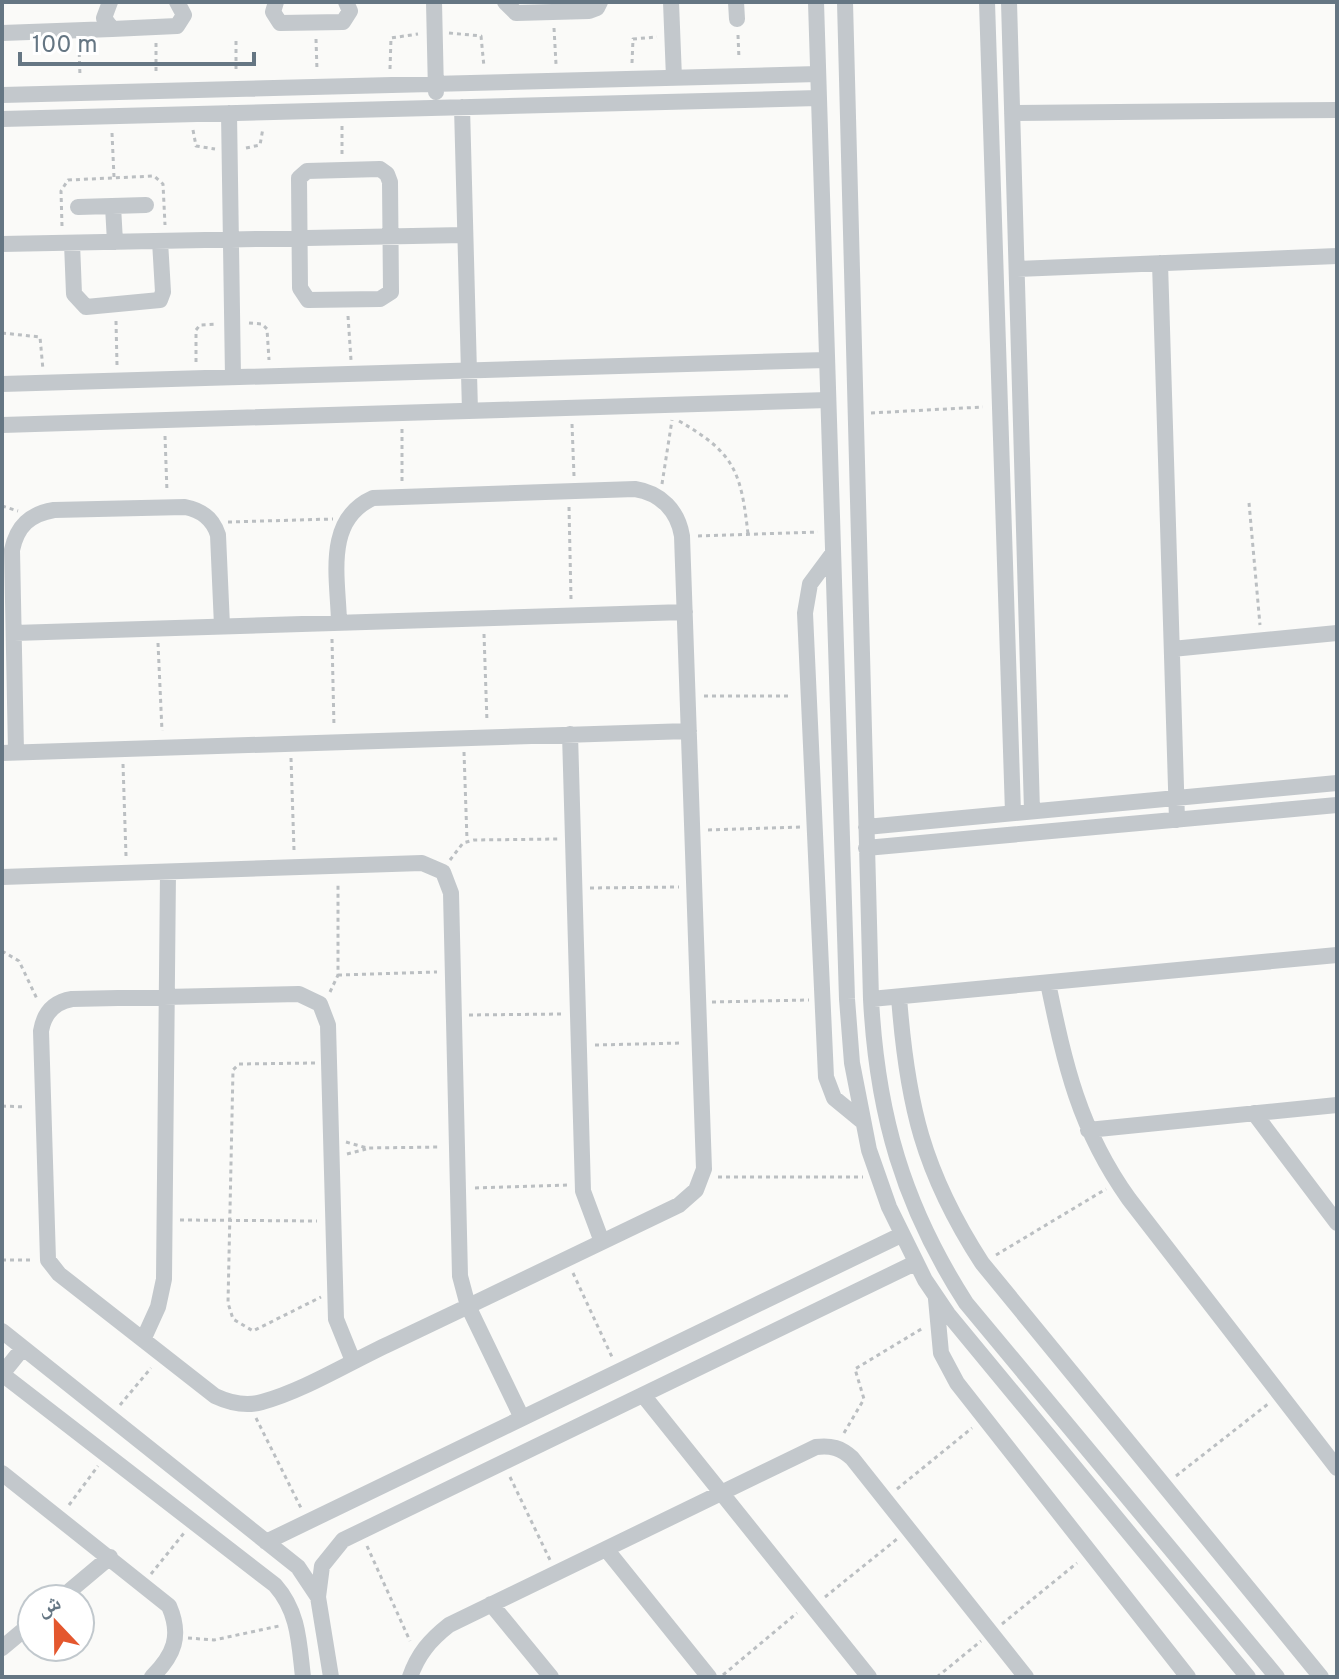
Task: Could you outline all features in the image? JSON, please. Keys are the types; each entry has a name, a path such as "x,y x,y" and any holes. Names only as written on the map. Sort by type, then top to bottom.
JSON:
{"street":[{"path":"110,2 104,18 112,29"},
{"path":"2,33 155,28 181,24 184,15 177,2"},
{"path":"276,2 273,12 280,23 347,19 350,11 346,2"},
{"path":"434,2 437,108"},
{"path":"505,2 516,13 593,10 600,2"},
{"path":"671,2 674,78"},
{"path":"816,2 849,1034 862,1121 878,1178 901,1235 936,1297 1248,1677"},
{"path":"845,2 871,999 875,1062 891,1142 904,1183 941,1264 966,1303 1277,1677"},
{"path":"987,2 1013,813"},
{"path":"1009,2 1032,811"},
{"path":"2,95 818,74"},
{"path":"2,119 818,98"},
{"path":"462,107 470,411"},
{"path":"1012,113 1337,110"},
{"path":"229,113 233,377"},
{"path":"820,157 849,156"},
{"path":"380,169 387,174 391,236 392,288 389,296 312,301 304,297 300,288 299,178 307,171 380,169"},
{"path":"78,207 146,205"},
{"path":"113,206 115,242"},
{"path":"2,244 465,235"},
{"path":"72,243 74,294 78,302 86,307 160,300 163,292 160,241"},
{"path":"1017,269 1337,256"},
{"path":"1160,263 1177,820"},
{"path":"2,384 826,360"},
{"path":"2,425 828,400"},
{"path":"336,623 338,545 346,519 373,498 635,489 660,498 677,519 682,536 703,1177 686,1201 353,1361 272,1398 248,1404 215,1396 59,1274 48,1260 41,1031 45,1017 59,1003 72,999 299,994 320,1004 328,1017 338,1328 353,1361"},
{"path":"222,626 219,541 212,522 193,508 54,510 25,522 12,550 14,633 9,752 689,731"},
{"path":"833,553 815,575 806,603 820,1000 827,1085 840,1104 862,1121"},
{"path":"14,633 685,612"},
{"path":"1172,649 1337,633"},
{"path":"570,734 583,1185 588,1211 602,1242"},
{"path":"866,827 1337,783"},
{"path":"866,848 1337,805"},
{"path":"2,877 422,863 443,872 451,893 460,1276 468,1306 522,1418"},
{"path":"143,1340 163,1288 168,872"},
{"path":"845,930 869,929"},
{"path":"871,999 1337,955"},
{"path":"1048,983 1067,1077 1088,1130 1117,1182 1337,1468"},
{"path":"899,997 903,1052 918,1131 930,1169 953,1218 982,1263 1321,1677"},
{"path":"1088,1130 1337,1105"},
{"path":"1254,1113 1337,1223"},
{"path":"266,1542 901,1235"},
{"path":"331,1677 318,1597 319,1576 327,1556 343,1540 915,1263"},
{"path":"936,1297 941,1353 947,1369 1188,1677"},
{"path":"2,1331 298,1567 318,1597"},
{"path":"23,1348 2,1374 275,1585 297,1622 303,1677"},
{"path":"643,1395 869,1677"},
{"path":"410,1677 417,1658 431,1639 449,1625 816,1447 836,1447 852,1458 1026,1677"},
{"path":"2,1473 144,1583 169,1606 177,1634 167,1662 152,1677"},
{"path":"606,1549 709,1677"},
{"path":"79,1583 110,1557"},
{"path":"491,1604 551,1677"}],"path":[{"path":"737,10 739,76"},
{"path":"553,12 557,81"},
{"path":"315,23 318,87"},
{"path":"155,28 157,91"},
{"path":"79,30 80,93"},
{"path":"633,79 633,39 673,37"},
{"path":"236,41 236,89"},
{"path":"342,110 343,170"},
{"path":"111,116 114,177"},
{"path":"347,300 351,374"},
{"path":"116,305 117,380"},
{"path":"2,333 40,337 43,382"},
{"path":"855,414 1000,406"},
{"path":"571,615 572,408"},
{"path":"401,413 402,495"},
{"path":"660,498 672,417 713,441 730,459 741,480 748,534"},
{"path":"165,420 167,507"},
{"path":"1249,503 1262,640"},
{"path":"212,522 346,519"},
{"path":"682,536 832,531"},
{"path":"484,618 487,735"},
{"path":"334,740 336,623"},
{"path":"158,628 162,747"},
{"path":"688,696 809,696"},
{"path":"464,736 467,841"},
{"path":"291,742 295,868"},
{"path":"122,748 127,873"},
{"path":"693,831 814,827"},
{"path":"443,872 458,847 467,841 573,839"},
{"path":"320,1004 335,985 338,975 338,866"},
{"path":"575,888 694,886"},
{"path":"2,951 19,961 45,1017"},
{"path":"338,975 453,971"},
{"path":"698,1003 820,1000"},
{"path":"454,1015 578,1014"},
{"path":"579,1045 700,1042"},
{"path":"329,1062 239,1064 233,1070 228,1303 238,1325 253,1331 262,1330 335,1290"},
{"path":"2,1106 43,1107"},
{"path":"332,1148 357,1143 367,1148 457,1146"},
{"path":"332,1148 357,1154 367,1148"},
{"path":"703,1177 878,1178"},
{"path":"982,1263 1117,1182"},
{"path":"457,1188 583,1185"},
{"path":"164,1220 333,1221"},
{"path":"567,1259 619,1371"},
{"path":"2,1260 48,1260"},
{"path":"836,1447 864,1399 855,1369 937,1320"},
{"path":"110,1417 162,1355"},
{"path":"1164,1486 1280,1394"},
{"path":"248,1404 308,1521"},
{"path":"885,1499 984,1418"},
{"path":"59,1517 107,1455"},
{"path":"503,1463 556,1573"},
{"path":"144,1583 192,1522"},
{"path":"720,1677 909,1529"},
{"path":"361,1532 417,1658"},
{"path":"937,1677 1090,1552"},
{"path":"177,1634 214,1640 297,1622"}]}
